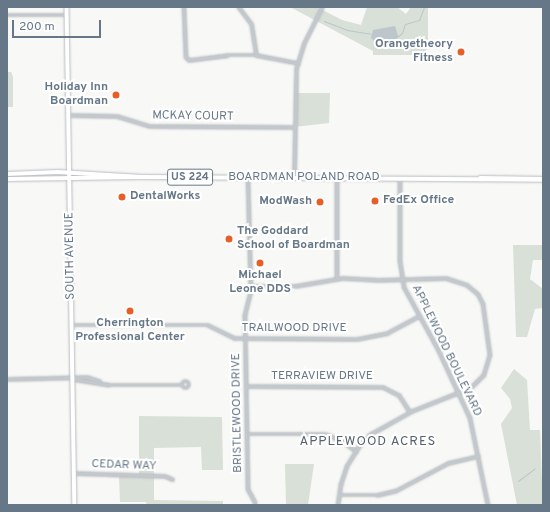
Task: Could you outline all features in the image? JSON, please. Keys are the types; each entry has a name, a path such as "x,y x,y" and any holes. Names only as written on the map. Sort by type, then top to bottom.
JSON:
{"main road":[{"name":"SOUTH AVENUE","path":"67,7 75,505"},
{"name":"BOARDMAN POLAND ROAD","path":"7,174 70,173 142,177 543,180"},
{"name":"BOARDMAN POLAND ROAD","path":"7,179 131,179 142,177"}],"street":[{"path":"184,7 187,60 227,55 256,55 298,63"},
{"path":"238,7 250,20 256,55"},
{"path":"294,178 294,127 298,63 304,43 322,7"},
{"path":"7,15 67,15"},
{"name":"MCKAY COURT","path":"69,115 117,116 150,126 294,127"},
{"name":"BRISTLEWOOD DRIVE","path":"248,178 251,286 246,313 249,492 255,502"},
{"path":"337,178 337,278"},
{"name":"APPLEWOOD BOULEVARD","path":"400,179 402,278 408,297 459,393 470,418 488,505"},
{"path":"251,286 295,286 337,278 452,278 467,285 481,299 485,314 490,362 478,382 459,393 410,412 376,431 356,451 344,472 338,505"},
{"name":"TRAILWOOD DRIVE","path":"71,325 211,325 231,337 368,338 393,331 419,316"},
{"path":"7,379 73,379 101,383 182,385"},
{"name":"TERRAVIEW DRIVE","path":"247,386 383,387 399,395 410,412"},
{"path":"248,434 325,434 341,440 356,451"},
{"path":"339,495 376,495 395,491 448,463 478,456"},
{"name":"CEDAR WAY","path":"74,473 165,476 172,480"}],"shaded area":[{"path":"290,7 317,7 342,20 361,25 367,7 397,7 406,14 411,7 428,7 428,55 373,55 373,51"},
{"path":"395,26 398,36 392,47 383,49 371,38 373,30"},
{"path":"7,72 11,72 13,77 13,107 7,107"},
{"path":"294,93 330,93 329,123 294,127"},
{"path":"513,245 543,245 543,260 533,260 530,279 543,289 543,308 535,309 527,337 516,337"},
{"path":"514,369 527,380 530,430 540,430 543,505 517,505 501,424 512,408 510,399 501,388"},
{"path":"139,416 222,417 223,470 202,470 201,447 154,448 154,500 223,501 223,505 147,505 146,502 120,502 119,476 139,476"},
{"path":"285,464 314,464 308,505 286,505"}],"waterway":[{"path":"397,37 402,33 405,24 419,20 424,7"},
{"path":"324,21 347,30 371,34"},
{"path":"518,481 535,468"}],"place":[{"name":"Orangetheory Fitness","path":"461,52"},
{"name":"Holiday Inn Boardman","path":"116,95"},
{"name":"DentalWorks","path":"122,197"},
{"name":"FedEx Office","path":"375,201"},
{"name":"ModWash","path":"320,202"},
{"name":"The Goddard School of Boardman","path":"229,239"},
{"name":"Michael Leone DDS","path":"260,263"},
{"name":"Cherrington Professional Center","path":"130,311"}],"district":[{"name":"APPLEWOOD ACRES","path":"368,442"}]}
